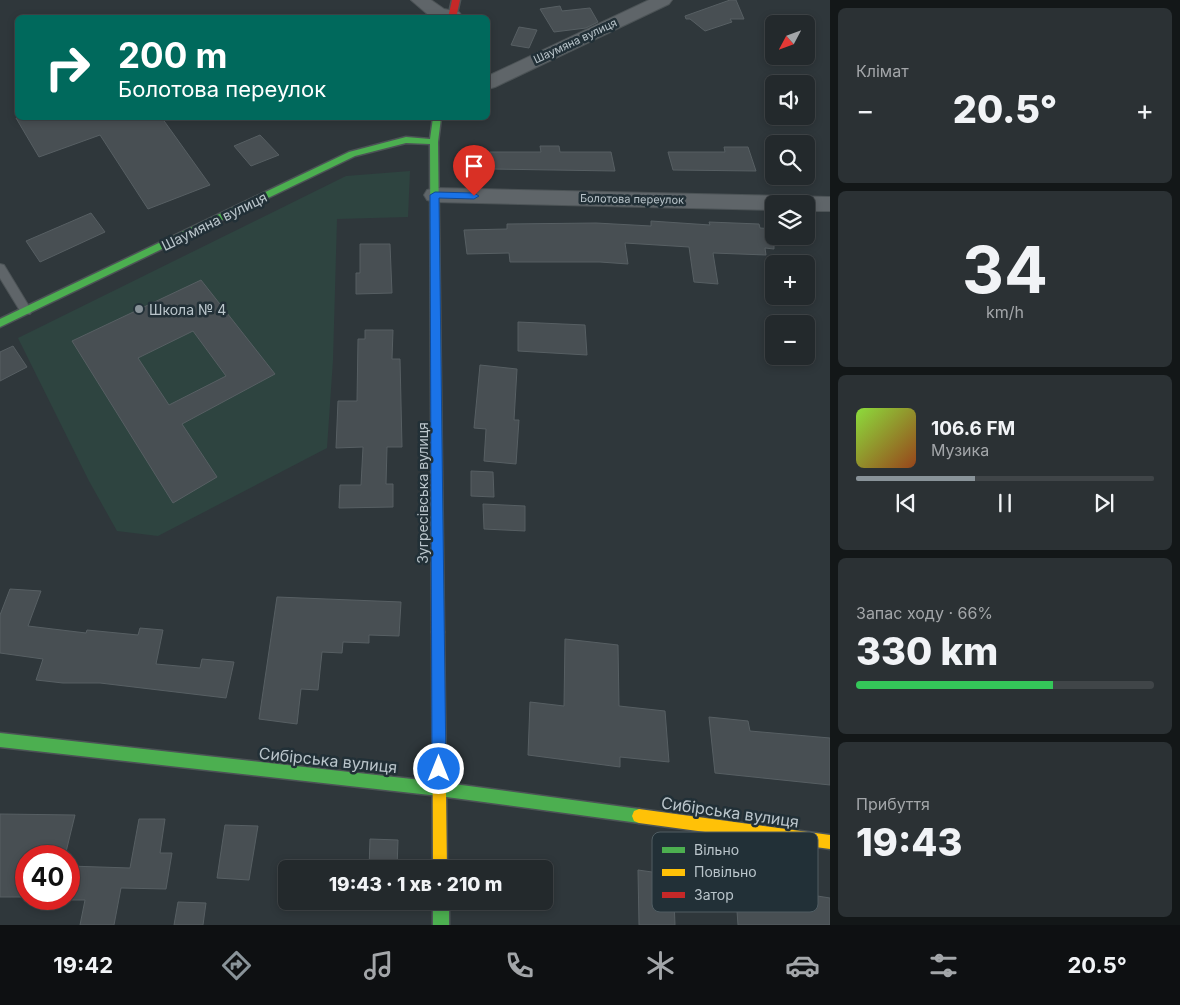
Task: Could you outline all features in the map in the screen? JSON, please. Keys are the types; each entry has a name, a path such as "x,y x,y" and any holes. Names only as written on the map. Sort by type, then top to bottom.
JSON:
{"street":[{"path":"420,0 439,14 454,11"},
{"name":"Шаумяна вулиця","path":"490,82 663,0"},
{"name":"Зугресівська вулиця","path":"437,120 434,142 440,860"},
{"name":"Шаумяна вулиця","path":"0,324 352,154 406,140 434,142"},
{"name":"Болотова переулок","path":"435,195 830,204"},
{"name":"Сибірська вулиця","path":"0,740 439,789 756,832"},
{"path":"441,910 441,925"}],"lane":[{"path":"0,268 26,311"}],"green space":[{"path":"410,171 408,217 337,219 333,360 327,448 158,536 117,531 89,481 18,338 346,176"}],"building":[{"path":"730,0 736,0 744,19 730,19 732,22 705,31 690,19 686,19 685,16"},
{"path":"560,6 562,11 590,8 598,22 586,28 554,32 540,9"},
{"path":"519,27 537,30 529,48 511,45"},
{"path":"17,120 163,120 210,185 148,209 100,135 39,157"},
{"path":"260,135 279,155 251,166 234,146"},
{"path":"540,146 559,146 560,152 611,152 615,171 491,169 490,152 541,152"},
{"path":"724,147 748,147 756,171 673,170 668,152 725,152"},
{"path":"91,213 105,232 40,262 26,241"},
{"path":"651,221 710,225 709,222 759,224 760,228 765,228 765,245 774,245 774,249 765,248 766,255 713,253 718,284 694,282 689,247 625,243 628,264 600,262 510,262 509,253 467,254 464,230 507,229 507,224 596,223 651,226"},
{"path":"360,244 390,244 392,293 356,294 356,273 360,273"},
{"path":"201,280 275,374 182,424 217,477 173,503 72,341","holes":["193,331 226,376 169,405 138,358"]},
{"path":"518,322 585,325 587,355 518,351"},
{"path":"365,330 393,330 392,359 400,359 402,447 387,447 386,484 393,484 393,507 339,508 340,485 361,485 363,447 336,448 338,401 357,401 358,339 365,339"},
{"path":"13,346 27,367 0,381 0,352"},
{"path":"480,365 517,369 514,420 519,420 516,464 484,461 486,429 474,428"},
{"path":"471,471 493,472 494,497 471,496"},
{"path":"483,504 525,506 525,531 484,529"},
{"path":"10,589 41,591 28,626 86,633 87,630 138,635 140,628 163,630 156,664 200,668 202,659 234,662 226,698 100,683 63,683 36,680 43,659 0,653 0,615"},
{"path":"277,597 401,602 399,636 369,635 369,643 343,642 342,653 322,652 318,690 301,689 297,724 259,719"},
{"path":"565,639 618,645 619,706 665,711 669,762 620,757 620,767 528,755 530,702 564,706"},
{"path":"709,717 748,721 750,731 830,738 830,785 715,773"},
{"path":"0,814 75,815 68,845 15,845 15,897 0,897"},
{"path":"139,819 165,819 160,853 172,853 166,889 121,888 114,925 80,925 85,900 80,900 80,866 130,868"},
{"path":"225,825 258,826 249,880 217,878"},
{"path":"370,839 398,840 397,860 369,860"},
{"path":"638,870 652,872 652,912 674,912 675,925 639,925"},
{"path":"818,896 830,898 830,925 738,925 737,912 818,912"},
{"path":"178,902 206,903 203,925 174,925"}],"traffic: fast":[{"path":"437,120 434,142 438,632"},
{"path":"0,323 352,154 406,140 434,142"},
{"path":"0,740 439,789 639,816"},
{"path":"441,910 441,925"}],"traffic: slow":[{"path":"438,632 440,860"},
{"path":"639,816 757,832"},
{"path":"818,840 830,842"}],"traffic: jam":[{"path":"453,15 456,0"}],"place":[{"name":"Школа № 4","path":"139,309"}],"route":[{"path":"439,769 435,195 474,196"}]}
